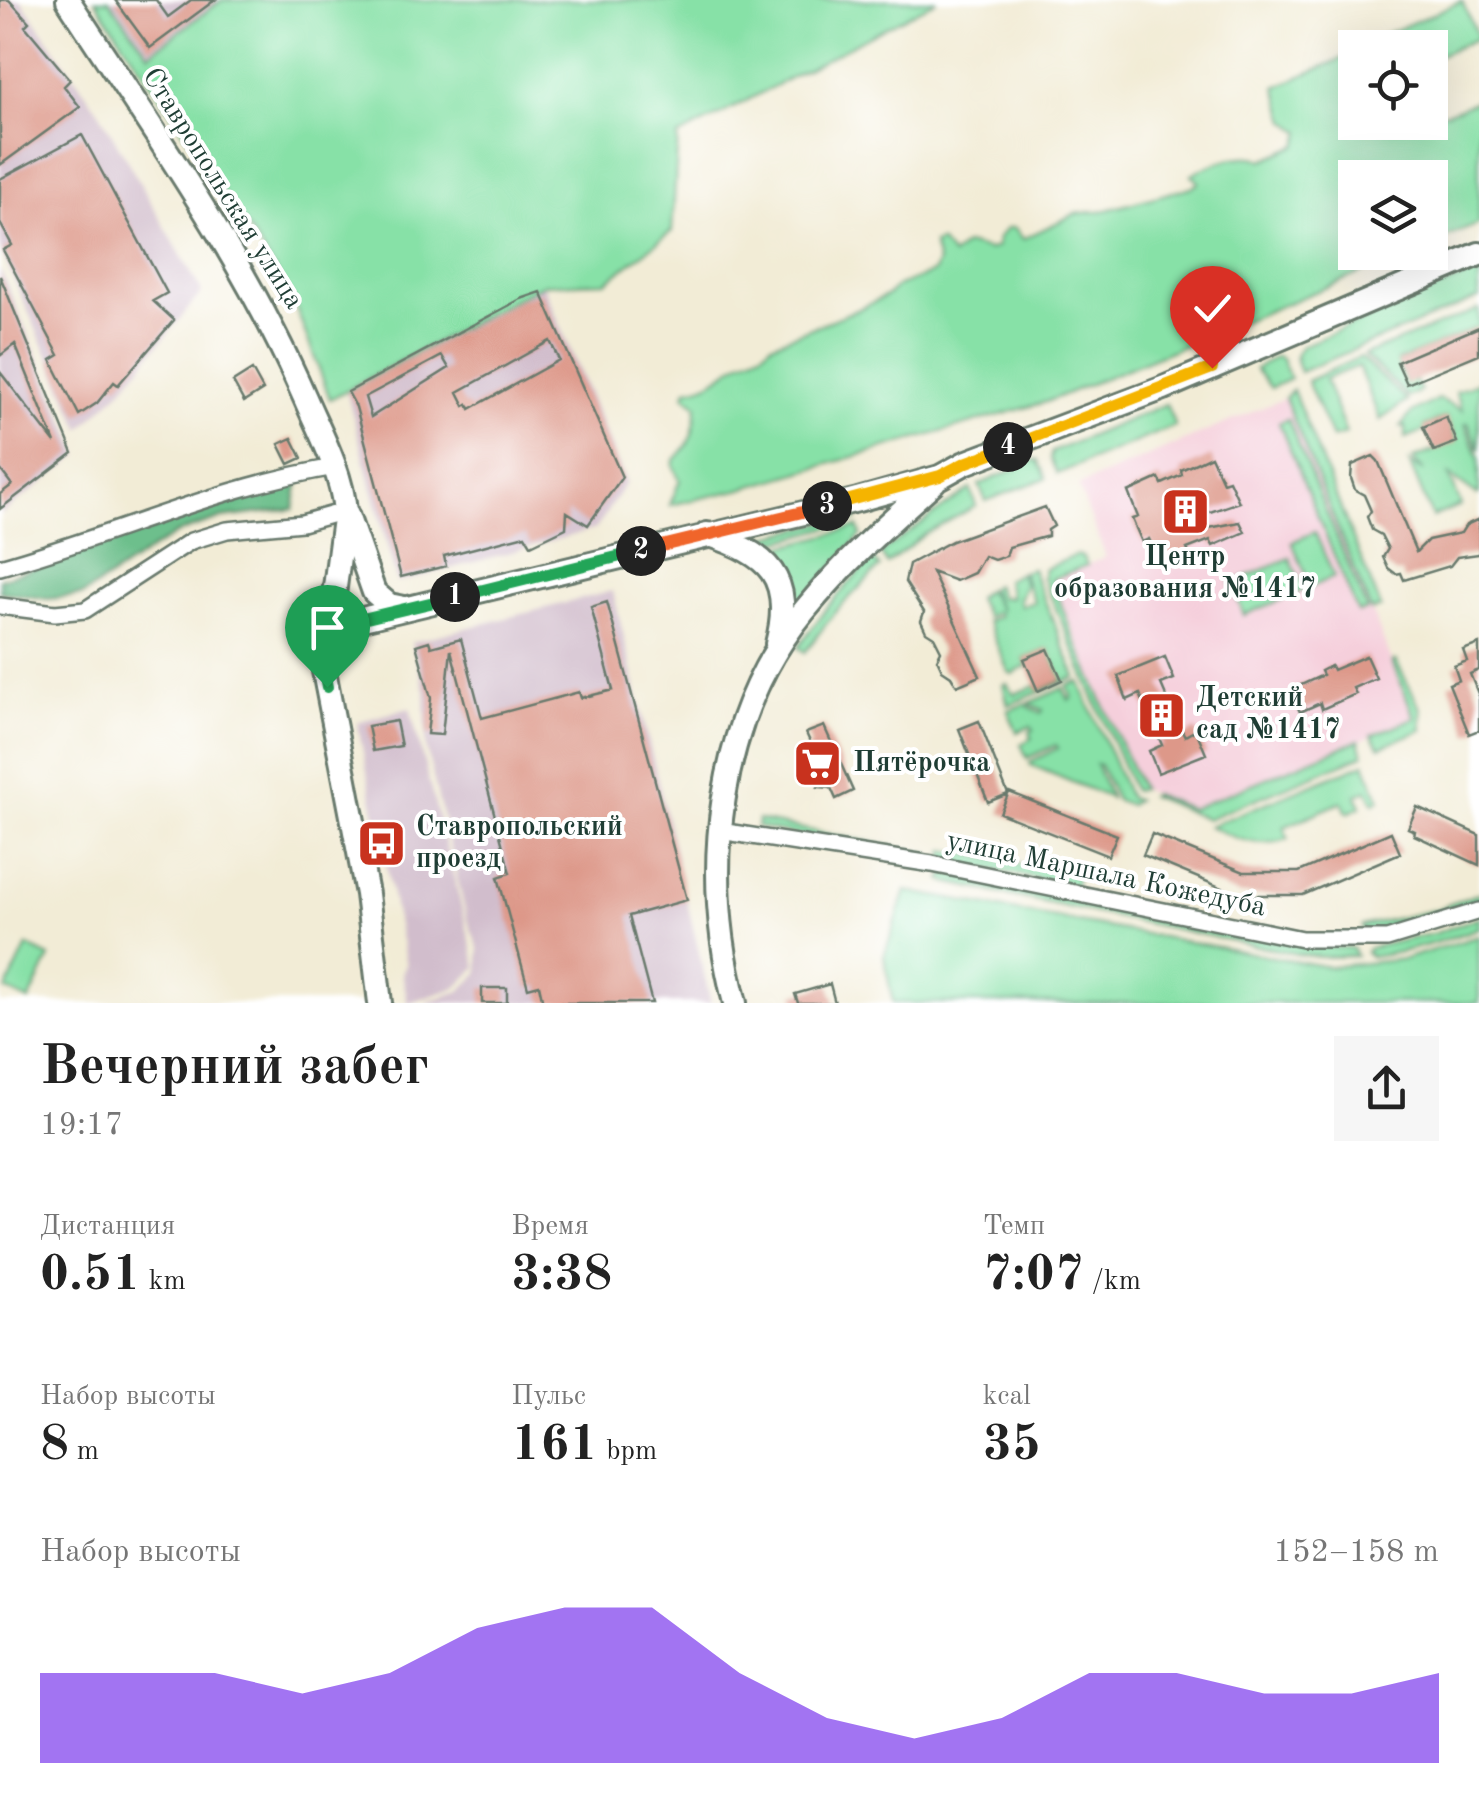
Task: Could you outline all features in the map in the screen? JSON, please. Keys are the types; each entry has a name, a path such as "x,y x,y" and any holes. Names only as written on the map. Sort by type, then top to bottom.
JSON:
{"street":[{"name":"Ставропольская улица","path":"68,0 247,277 336,467 346,511 324,671 367,894 380,1003"},
{"path":"329,627 858,500 940,476 1164,388 1479,254"},
{"path":"0,567 241,489 336,467"},
{"path":"735,1003 719,928 720,831 724,788 759,684 801,614 854,554 940,476"},
{"path":"0,606 72,614 86,610 190,541 241,527 302,522 346,511 374,592 389,605 408,609"},
{"path":"707,534 752,551 772,568 784,607 772,662"},
{"name":"улица Маршала Кожедуба","path":"720,831 932,864 1302,940 1387,939 1479,911"}],"shaded area":[{"path":"0,0 21,0 100,113 202,292 123,388 81,429 0,249"},
{"path":"109,0 222,0 149,54"},
{"path":"0,269 80,455 0,515"},
{"path":"543,284 626,482 596,529 397,583 346,390"},
{"path":"1285,398 1415,718 1191,809 1138,788 1052,579 1106,557 1078,486"},
{"path":"613,591 711,1003 424,1003 460,991 479,973 479,949 467,919 426,748 425,691 411,642"},
{"path":"410,708 477,967 456,988 408,1003 402,973 406,965 357,722"}],"green space":[{"path":"95,0 109,0 149,54 222,0 937,0 678,137 672,231 606,282 543,284 330,399 290,292"},
{"path":"1462,1 1478,38 1448,51 1448,30 1395,30"},
{"path":"1338,60 1338,140 1448,140 1448,112 1479,100 1479,224 1448,237 1448,160 1338,160 1338,270 1368,270 1046,402 738,490 670,505 680,480 674,460 689,441 696,415 697,405 685,395 687,389 709,383 771,344 859,309 896,287 934,272 938,262 933,244 940,242 952,256 966,244 988,250 997,247 998,238 1007,228 1015,228 1023,239 1075,214 1107,210 1195,186 1199,182 1192,175 1208,166 1237,158 1263,160 1298,145 1302,132 1287,121 1276,87"},
{"path":"1479,271 1479,298 1300,372 1296,357 1304,345"},
{"path":"1479,309 1479,327 1397,361 1406,383 1415,380 1421,391 1408,397 1364,355"},
{"path":"1277,356 1290,379 1271,388 1255,369"},
{"path":"1360,357 1407,401 1380,420 1358,366 1325,379 1346,434 1332,438 1307,381"},
{"path":"1479,382 1479,450 1468,423 1465,424 1479,458 1479,493 1449,475 1461,505 1432,517 1409,462 1424,471 1413,459 1457,441 1446,417 1405,438 1405,427 1401,426 1412,413 1438,399 1462,410 1455,392"},
{"path":"1293,390 1381,608 1371,611 1285,398"},
{"path":"1166,404 1175,426 1057,474 1050,458 1052,452"},
{"path":"1288,419 1367,610 1358,613 1279,423"},
{"path":"1034,460 1046,478 986,501 979,485"},
{"path":"299,480 294,509 222,518 175,534 83,595 48,599 0,592 0,579"},
{"path":"970,489 976,506 925,534 887,564 880,553"},
{"path":"854,515 857,520 764,545 757,539"},
{"path":"858,527 861,535 801,604 791,572 772,549"},
{"path":"1315,532 1334,577 1311,587 1292,542"},
{"path":"1077,555 1087,565 1052,579 1141,789 1133,790 1043,578 1044,569"},
{"path":"872,558 880,567 835,612 805,652 798,647 827,608"},
{"path":"1290,558 1304,590 1244,615 1231,583"},
{"path":"1032,569 1076,677 1008,705 1003,685 1007,684 1014,694 1036,686 1039,691 1062,680 1048,649 1024,659 1027,666 1012,674 1008,671 987,621 999,616 997,612 986,617 977,598 987,589 1000,611 990,588 995,585 1000,597 1011,598 1006,580 1020,573 1025,585 1019,599 1021,606 1034,602 1022,572"},
{"path":"1396,661 1421,709 1422,730 1380,747 1372,735 1415,718 1392,662"},
{"path":"1079,681 1129,798 1136,800 1129,805 1116,800 1100,765 1096,764 1110,798 1031,765 1030,762 1058,748 1056,745 1027,758 1021,744 1032,738 1033,730 1031,726 1017,732 1008,711 1024,704 1041,713 1043,710 1029,703 1063,688 1069,700 1072,698 1067,686"},
{"path":"1359,740 1363,755 1207,819 1150,796 1191,809"},
{"path":"1365,763 1380,800 1374,803 1367,790 1357,795 1361,807 1347,813 1342,802 1284,827 1288,839 1247,841 1209,826"},
{"path":"758,820 929,854 928,861 757,827"},
{"path":"945,850 1077,876 1075,886 944,860"},
{"path":"946,873 1260,938 1352,948 1356,956 1297,954 945,882 942,879"},
{"path":"906,891 1329,967 1404,959 1479,936 1479,1003 893,1003 884,956"},
{"path":"1479,893 1479,902 1468,906 1363,934 1362,926 1435,910"},
{"path":"1479,917 1479,928 1439,942 1371,957 1366,952 1369,948 1436,933"},
{"path":"27,946 50,957 29,1001 6,990"}],"building":[{"path":"0,0 9,0 29,22 25,26 70,80 64,86 80,107 0,165"},
{"path":"115,0 156,0 168,17 191,0 215,0 150,48"},
{"path":"82,135 167,293 153,301 174,320 118,385 114,382 97,403 79,415 51,360 59,355 3,250 12,245 0,223 0,179"},
{"path":"0,276 73,453 0,509 0,494 12,485 0,469 0,372 55,443 15,344 0,356"},
{"path":"541,292 622,477 588,525 567,512 566,528 531,545 525,535 444,556 446,566 401,577 356,407 348,392","holes":["550,341 559,360 470,409 468,404 465,406 458,392","442,356 449,368 371,417 365,397"]},
{"path":"1479,327 1479,354 1407,384 1397,362"},
{"path":"252,370 263,390 244,402 233,382"},
{"path":"1446,417 1457,442 1434,451 1423,427"},
{"path":"292,438 302,458 289,464 279,444"},
{"name":"Центр образования №1417","path":"1211,456 1223,482 1229,480 1239,502 1175,524 1178,534 1240,522 1245,532 1213,546 1210,540 1187,549 1190,555 1162,567 1149,539 1142,542 1132,519 1138,517 1128,492 1159,478 1162,484"},
{"path":"1373,456 1416,552 1428,540 1461,533 1466,525 1479,519 1479,554 1457,557 1450,566 1404,580 1401,573 1388,568 1383,557 1388,549 1381,535 1372,530 1367,517 1371,511 1351,478 1352,465"},
{"path":"1045,507 1054,526 1048,530 1048,536 1009,547 1006,556 994,560 984,556 974,573 956,581 932,572 980,676 957,686 942,670 937,659 941,651 934,637 926,632 921,621 924,612 905,582 909,564 952,541"},
{"path":"607,602 687,900 629,916 652,1003 543,1003 539,985 528,988 498,877 510,873 451,650 442,735 427,734 431,698 416,645 429,641 431,647 461,639 482,718 579,692 581,698 613,690 591,607"},
{"path":"1479,644 1479,670 1470,674 1479,696 1479,730 1469,734 1449,684 1459,680 1454,666 1467,661 1463,650"},
{"path":"1048,649 1062,680 1038,691 1024,659"},
{"path":"1366,656 1376,678 1353,688 1356,694 1322,709 1320,703 1300,712 1290,690 1323,675 1321,671 1331,666 1333,670"},
{"name":"Детский сад №1417","path":"1165,657 1174,679 1161,684 1178,715 1174,716 1185,736 1196,730 1206,754 1158,773 1149,751 1162,745 1154,726 1150,727 1140,694 1127,700 1118,676"},
{"path":"396,721 401,746 373,751 368,726"},
{"path":"979,721 1008,794 988,802 959,729"},
{"path":"824,726 853,791 836,799 831,788 818,787 804,755 811,744 806,733"},
{"path":"1009,792 1117,835 1108,856 1000,813"},
{"path":"1417,807 1479,835 1479,865 1414,835 1415,831 1408,828"},
{"path":"1391,832 1400,853 1303,895 1239,895 1143,855 1152,834 1244,872 1299,872"},
{"path":"830,984 835,1003 798,1003 795,994"},
{"path":"482,988 507,988 507,1003 482,1003"}],"place":[{"name":"Центр образования №1417","path":"1185,511"},
{"name":"Детский сад №1417","path":"1161,715"},
{"name":"Пятёрочка","path":"818,764"},
{"name":"Ставропольский проезд","path":"381,844"}],"route":[{"path":"327,687 324,671 329,627 858,500 940,476 1212,368"}]}
